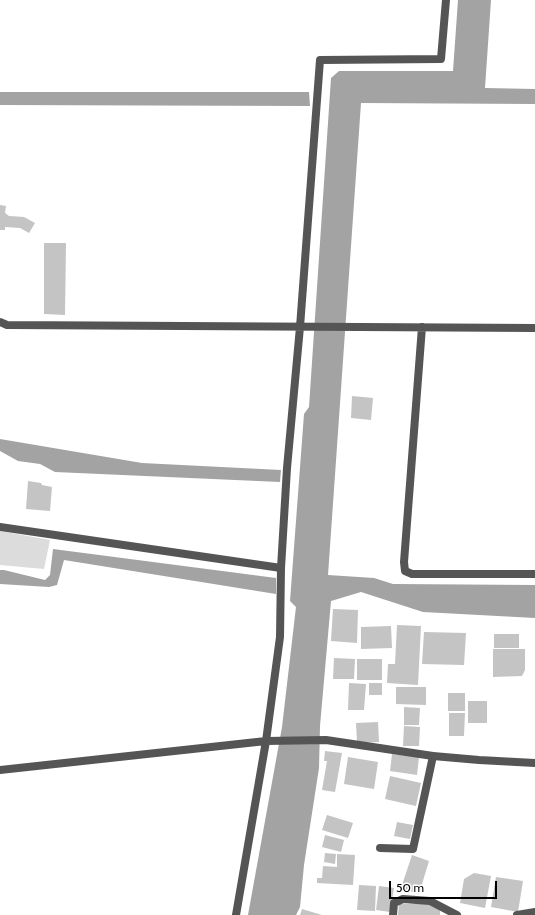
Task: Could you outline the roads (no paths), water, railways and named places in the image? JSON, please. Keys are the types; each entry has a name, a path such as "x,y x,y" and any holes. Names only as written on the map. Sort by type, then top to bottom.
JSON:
{"street":[{"path":"236,915 270,741 280,637 281,568 287,468 300,327 320,60 441,58 446,0"},
{"path":"0,322 6,325 535,328"},
{"path":"422,327 404,562 405,571 412,574 535,574"},
{"path":"0,527 281,568"},
{"path":"0,770 270,741 326,740 433,756 535,763"},
{"path":"380,848 413,850 433,756"},
{"path":"393,915 394,902 403,899 430,901 456,915"},
{"path":"517,915 535,912"}]}
